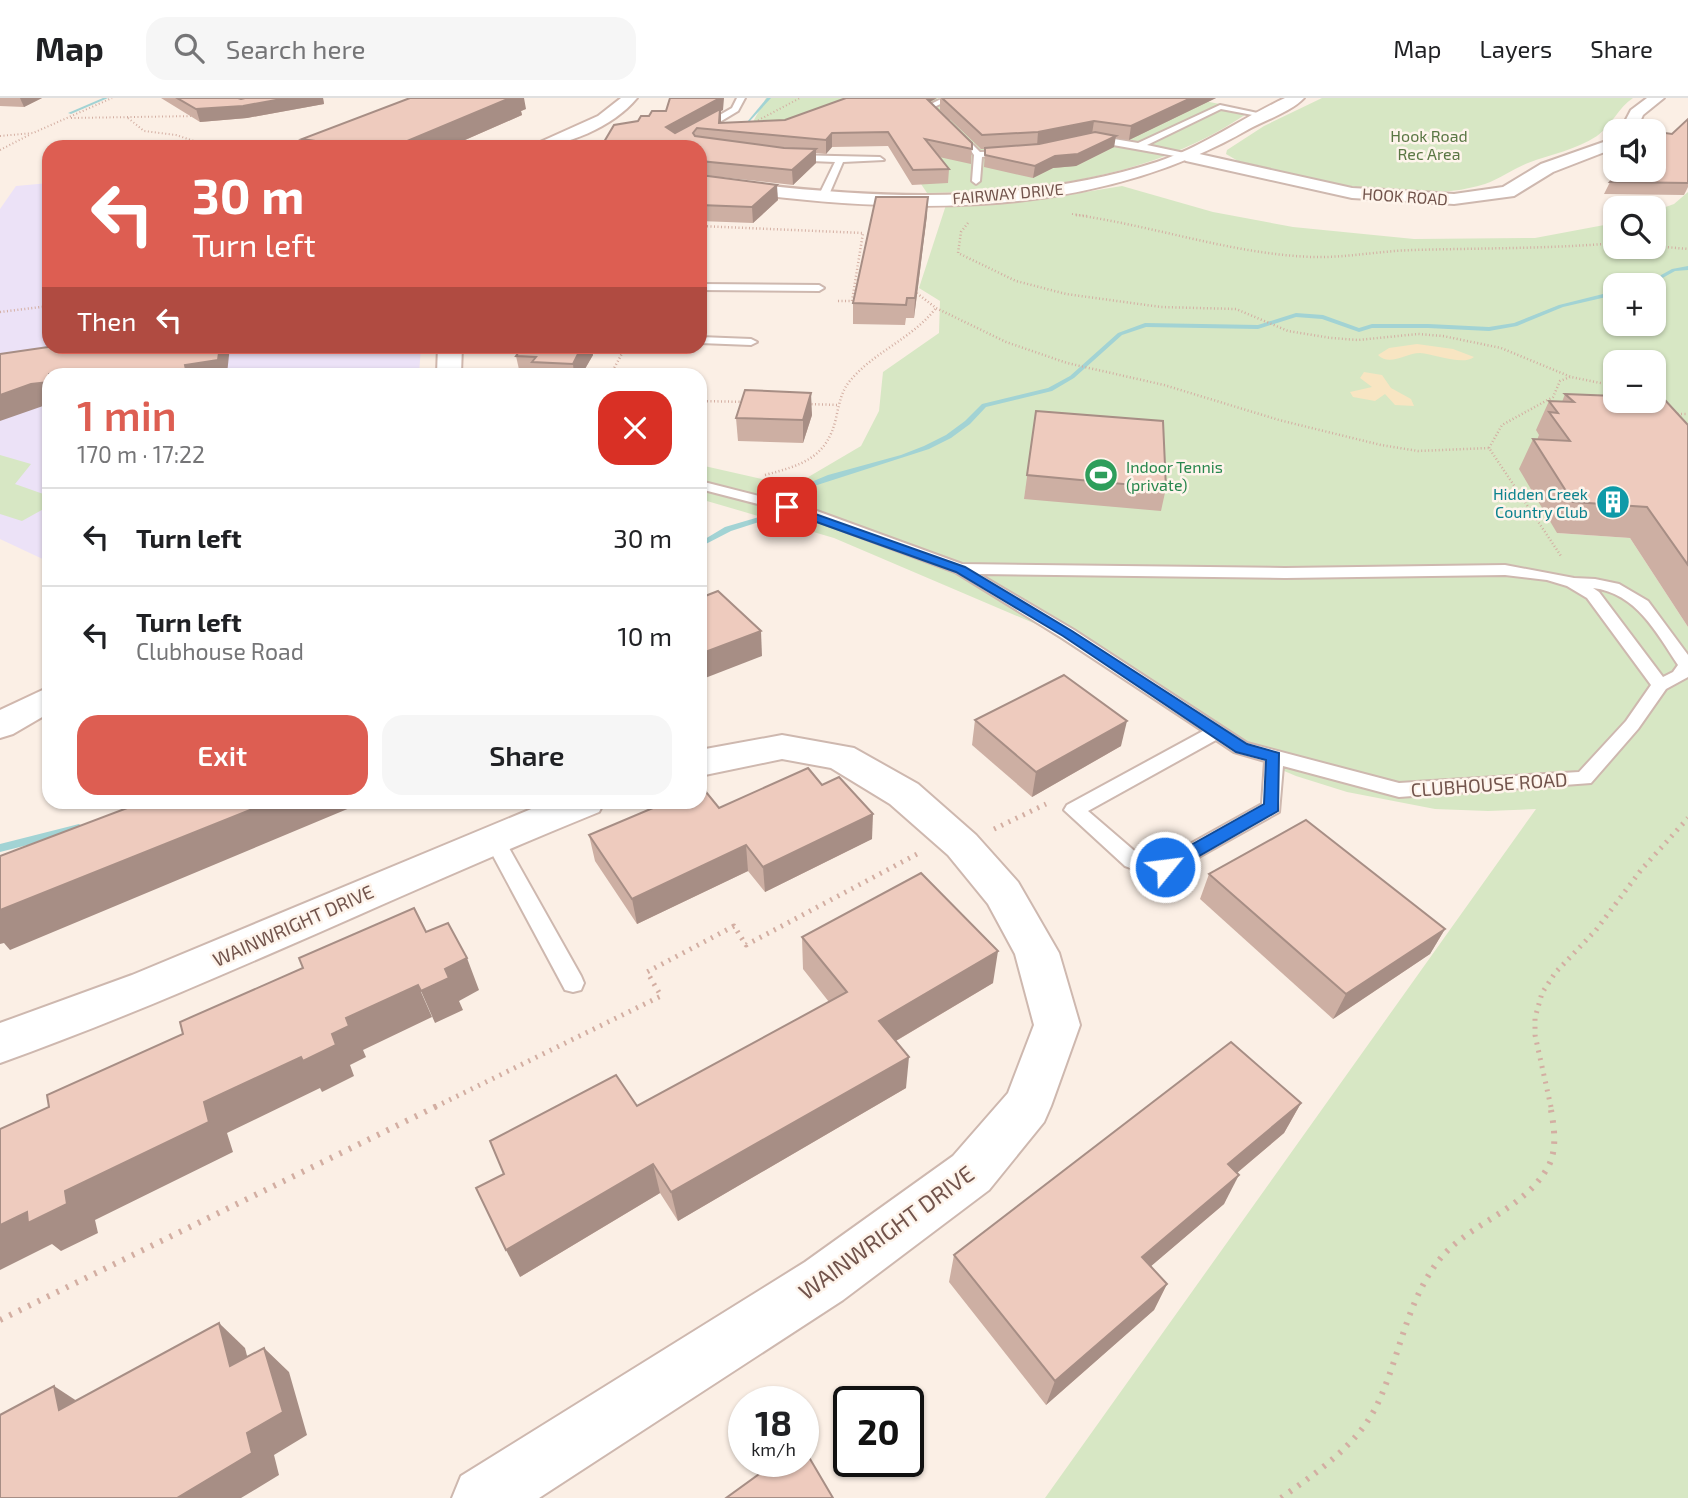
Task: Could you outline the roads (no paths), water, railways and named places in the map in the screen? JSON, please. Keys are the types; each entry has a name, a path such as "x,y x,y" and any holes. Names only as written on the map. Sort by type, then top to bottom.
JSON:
{"street":[{"path":"554,140 603,119 630,98"},
{"name":"FAIRWAY DRIVE","path":"707,183 823,197 946,199 1037,192 1139,173 1186,156 1297,98"},
{"path":"1633,119 1636,113 1657,98"},
{"name":"HOOK ROAD","path":"1186,156 1352,192 1454,200 1508,192 1547,168 1603,149"},
{"path":"0,726 42,702"},
{"name":"WAINWRIGHT DRIVE","path":"483,1498 824,1280 971,1173 1027,1106 1057,1025 1037,953 1003,893 957,840 904,794 841,757 782,747 707,761"},
{"name":"WAINWRIGHT DRIVE","path":"0,1043 97,1011 493,837 567,809"}],"lane":[{"path":"687,136 735,109 741,98"},
{"path":"949,124 929,107 934,103 953,100"},
{"path":"1139,146 1220,107 1263,115"},
{"path":"961,136 978,155 976,181"},
{"path":"1082,142 1114,141 1186,156"},
{"path":"978,155 1025,152"},
{"path":"774,156 880,160"},
{"path":"823,197 840,160"},
{"path":"707,287 819,288"},
{"path":"707,340 751,342"},
{"name":"CLUBHOUSE ROAD","path":"707,487 809,513 960,569 1068,634 1241,748 1399,790 1584,778 1632,725 1660,685 1593,594 1573,583 1505,570 1285,573 960,569"},
{"path":"1573,583 1597,581 1625,589 1643,601 1686,665 1680,676 1660,685"},
{"path":"1216,732 1074,810 1132,861 1165,867 1272,807 1274,757"},
{"path":"493,837 573,984"}],"waterway":[{"path":"70,113 106,98"},
{"path":"748,121 769,98"},
{"path":"1666,274 1688,268"},
{"path":"808,485 927,448 968,423 984,405 1050,390 1072,377 1120,334 1145,325 1258,327 1296,315 1323,317 1359,330 1372,326 1489,329 1515,325 1561,306 1603,296"},
{"path":"707,541 728,529 759,519"},
{"path":"0,848 79,828"}],"place":[{"name":"Indoor Tennis (private)","path":"1101,475"},
{"name":"Hidden Creek Country Club","path":"1613,502"}],"park label":[{"name":"Hook Road Rec Area","path":"1429,144"}]}
